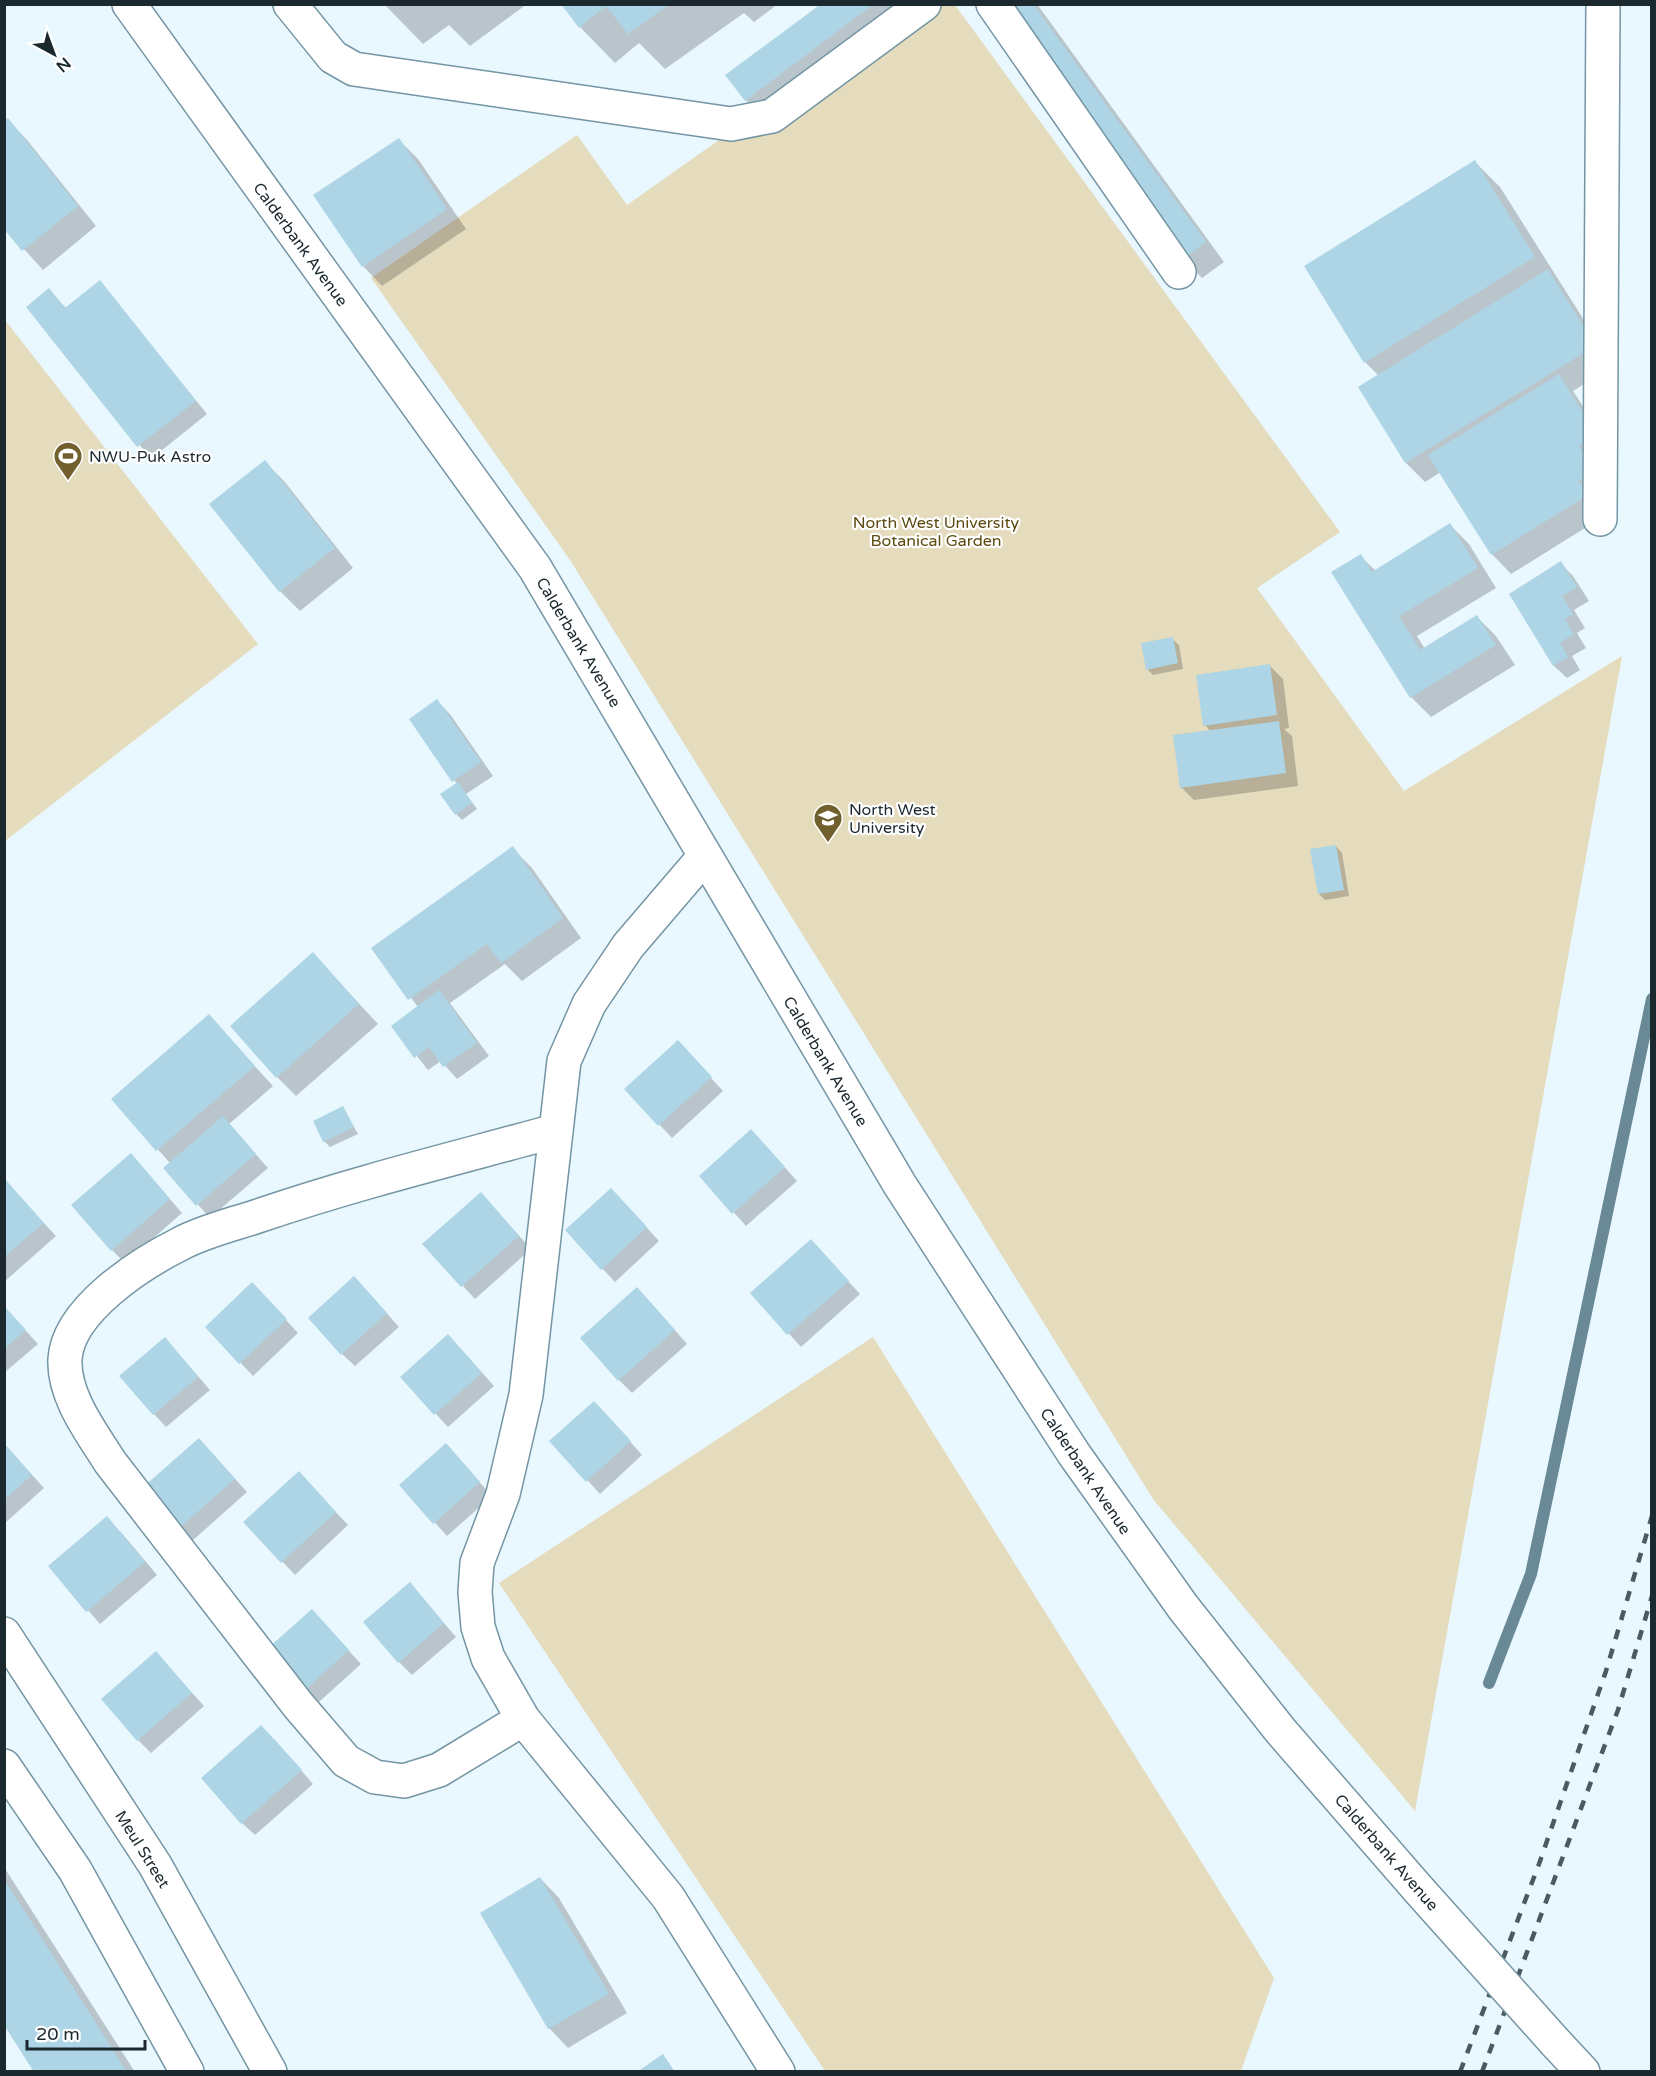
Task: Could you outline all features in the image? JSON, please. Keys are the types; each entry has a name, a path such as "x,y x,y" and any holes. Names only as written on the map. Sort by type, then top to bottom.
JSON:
{"street":[{"name":"Calderbank Avenue","path":"129,4 534,568 900,1185 1124,1527 1280,1730 1419,1890 1583,2072"},
{"path":"290,4 333,57 354,69 731,124 772,116 924,4"},
{"path":"993,4 1179,272"},
{"path":"1600,519 1603,4"},
{"path":"705,856 628,946 589,1004 564,1061 526,1395 503,1494 477,1563 475,1592 478,1627 488,1658 523,1719 668,1897 778,2072"},
{"path":"523,1719 440,1770 404,1781 375,1777 346,1761 298,1706 110,1462 84,1420 70,1388 65,1359 75,1329 106,1291 181,1243 300,1202 555,1131"},
{"name":"Meul Street","path":"4,1634 155,1865 270,2072"},
{"path":"4,1766 75,1870 187,2072"}],"green space":[{"name":"North West University Botanical Garden","path":"910,5 955,5 1340,532 1257,588 1404,791 1622,656 1415,1811 1153,1499 570,560 371,278 577,135 627,205"},
{"name":"NWU-Puk Astro","path":"4,321 258,644 5,841"},
{"path":"873,1337 1274,1978 1241,2071 825,2071 499,1583"}],"building":[{"path":"561,4 670,4 628,34 606,6 579,28"},
{"path":"821,4 874,4 745,101 725,75"},
{"path":"996,4 1033,4 1206,242 1182,260"},
{"path":"8,118 78,206 22,251 4,229 4,121"},
{"path":"399,138 447,209 362,267 313,195"},
{"path":"1475,160 1535,257 1364,363 1304,266"},
{"path":"1548,269 1595,346 1405,463 1358,387"},
{"path":"100,280 196,401 137,447 26,307 49,288 65,308"},
{"path":"1559,374 1597,435 1579,446 1594,471 1578,481 1588,495 1491,555 1428,455"},
{"path":"265,460 335,548 279,592 209,504"},
{"path":"1450,523 1478,568 1399,616 1420,650 1477,615 1496,645 1410,698 1331,572 1361,554 1372,572"},
{"path":"1561,561 1577,587 1562,596 1573,614 1565,620 1574,634 1560,643 1568,657 1553,666 1509,594"},
{"path":"1173,637 1178,663 1146,670 1141,643"},
{"path":"1270,664 1277,715 1203,726 1196,675"},
{"path":"437,699 481,762 452,782 409,719"},
{"path":"1279,721 1286,773 1180,788 1173,735"},
{"path":"458,782 472,803 455,815 440,794"},
{"path":"1336,845 1344,890 1318,894 1310,849"},
{"path":"513,846 563,918 501,963 487,944 408,1000 371,948"},
{"path":"313,952 359,1004 276,1078 230,1026"},
{"path":"439,990 477,1043 443,1067 429,1047 414,1058 391,1026"},
{"path":"209,1014 255,1066 156,1151 111,1099"},
{"path":"678,1040 712,1077 658,1126 624,1089"},
{"path":"343,1106 354,1127 323,1142 313,1121"},
{"path":"223,1116 256,1154 196,1206 163,1168"},
{"path":"751,1129 785,1167 732,1214 699,1176"},
{"path":"131,1153 170,1199 111,1251 71,1205"},
{"path":"4,1178 44,1223 4,1257"},
{"path":"611,1188 647,1227 601,1270 565,1230"},
{"path":"481,1192 519,1236 461,1287 422,1244"},
{"path":"811,1239 849,1281 787,1335 750,1293"},
{"path":"354,1276 387,1313 341,1355 308,1318"},
{"path":"252,1282 287,1319 239,1364 205,1327"},
{"path":"637,1287 675,1330 618,1381 580,1338"},
{"path":"4,1306 26,1330 4,1349"},
{"path":"448,1334 482,1373 434,1415 400,1377"},
{"path":"165,1337 198,1377 153,1415 119,1376"},
{"path":"594,1401 631,1441 586,1482 549,1441"},
{"path":"199,1438 235,1479 177,1530 141,1489"},
{"path":"4,1443 32,1475 4,1500"},
{"path":"446,1443 480,1482 433,1524 399,1485"},
{"path":"299,1471 336,1512 281,1563 243,1522"},
{"path":"107,1516 145,1562 86,1612 48,1566"},
{"path":"410,1582 444,1623 398,1663 363,1622"},
{"path":"312,1609 349,1650 305,1690 267,1649"},
{"path":"156,1651 192,1693 137,1741 101,1699"},
{"path":"261,1725 302,1770 241,1824 201,1778"},
{"path":"540,1877 609,1994 548,2029 480,1913"},
{"path":"4,1879 127,2072 34,2072 4,2025"},
{"path":"663,2054 675,2072 637,2072"}],"waterway":[{"path":"1489,1683 1531,1574 1652,999"}],"railway":[{"path":"1460,2072 1539,1864 1606,1671 1652,1516"},
{"path":"1482,2072 1618,1710 1652,1596"}],"place":[{"name":"NWU-Puk Astro","path":"68,482"},
{"name":"North West University","path":"828,844"}]}
